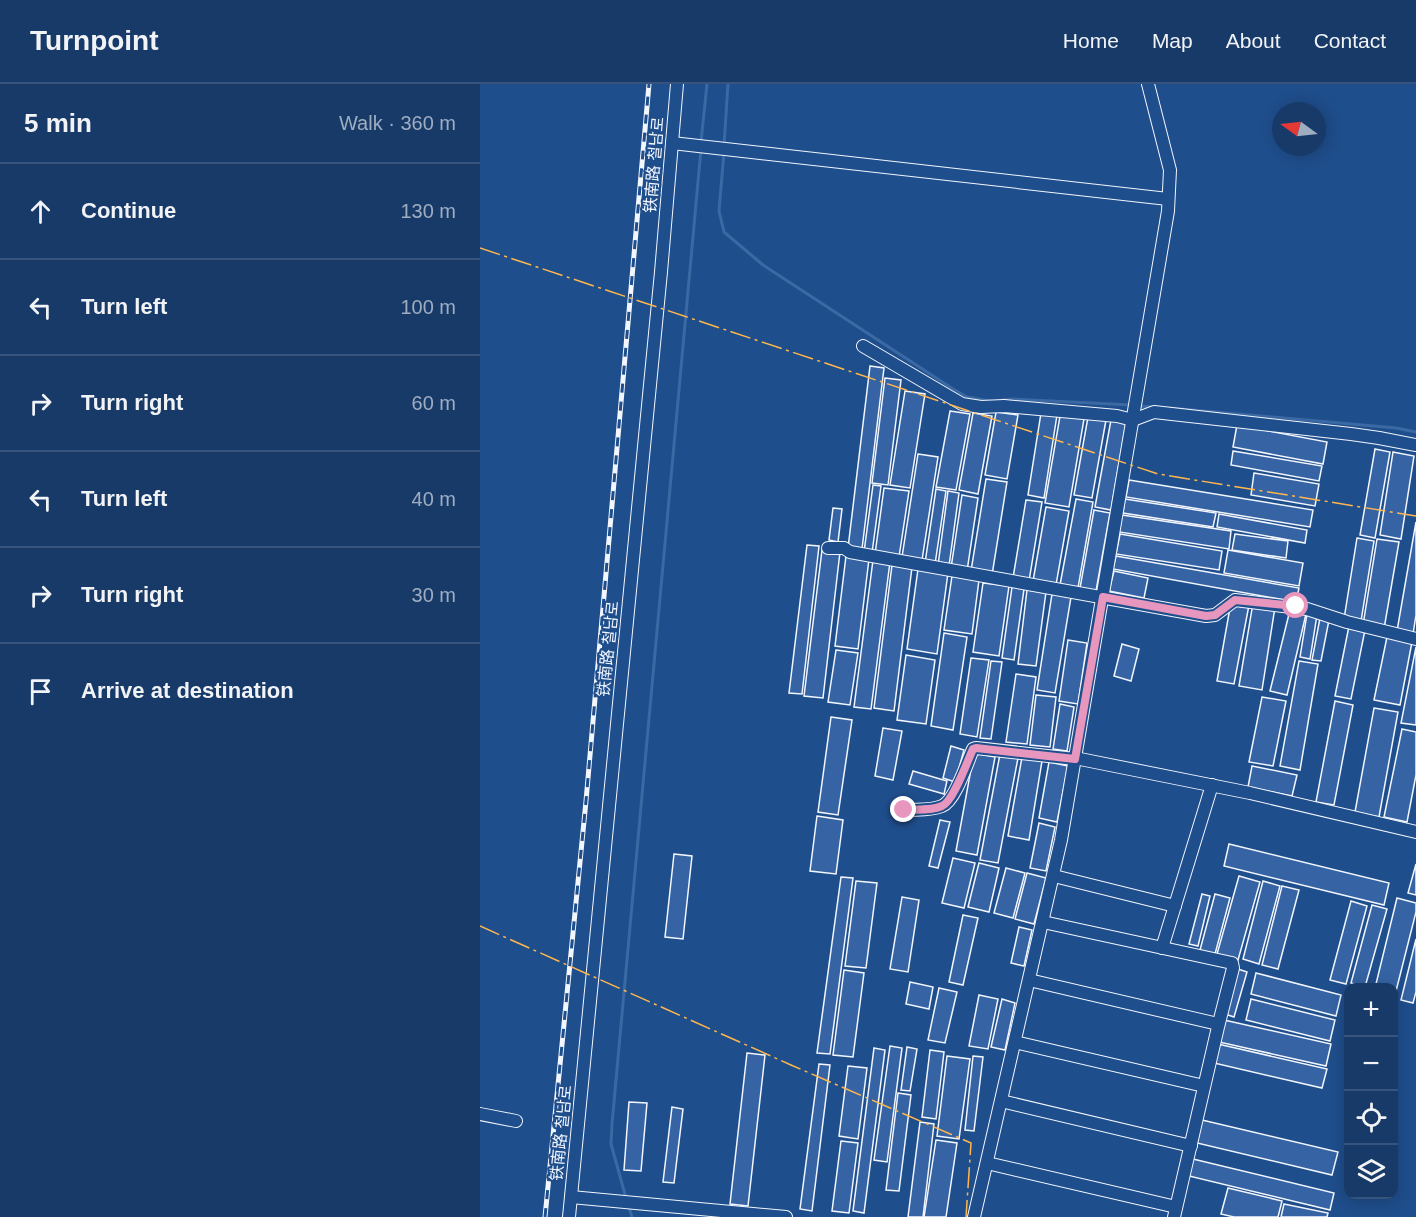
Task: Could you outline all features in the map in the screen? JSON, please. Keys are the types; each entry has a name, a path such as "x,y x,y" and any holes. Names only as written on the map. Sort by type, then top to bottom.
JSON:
{"street":[{"name":"铁南路 철남로","path":"569,1217 660,290 677,84"},
{"path":"974,1217 1054,876 1168,211 1170,170 1148,84"},
{"path":"672,143 1168,199"},
{"path":"863,345 962,404 1117,416 1135,409 1351,434 1416,445"},
{"path":"828,548 844,548 850,552 1206,616 1215,615 1235,600 1296,606 1347,622 1416,639"},
{"path":"904,810 931,809 945,805 954,793 973,749 976,748 1075,758 1250,792 1416,832"},
{"path":"1162,948 1212,785"},
{"path":"1054,876 1175,906"},
{"path":"987,1163 1175,1212 1233,968 1232,963 1043,922"},
{"path":"1029,980 1218,1024"},
{"path":"1015,1042 1204,1086"},
{"path":"1001,1101 1191,1146"},
{"path":"480,1114 516,1121"},
{"path":"571,1197 786,1217"}],"building":[{"path":"870,366 884,368 862,549 848,548"},
{"path":"885,378 901,380 888,485 872,483"},
{"path":"905,391 925,394 910,488 890,485"},
{"path":"950,411 970,414 956,490 936,487"},
{"path":"996,412 1018,415 1007,479 985,475"},
{"path":"973,413 992,416 978,494 959,490"},
{"path":"1041,413 1057,415 1044,498 1028,495"},
{"path":"1060,416 1084,419 1069,507 1045,503"},
{"path":"1088,417 1106,420 1092,498 1074,495"},
{"path":"1111,420 1126,423 1111,510 1095,507"},
{"path":"1237,425 1327,442 1323,464 1233,447"},
{"path":"1375,449 1390,452 1375,538 1360,535"},
{"path":"1233,451 1322,466 1319,481 1231,465"},
{"path":"1393,452 1414,456 1401,539 1380,535"},
{"path":"918,454 938,457 922,560 902,557"},
{"path":"1254,473 1319,484 1315,506 1251,495"},
{"path":"986,479 1007,482 992,575 971,571"},
{"path":"1129,480 1313,510 1310,527 1126,497"},
{"path":"873,485 881,486 872,553 864,552"},
{"path":"884,488 909,491 899,557 875,554"},
{"path":"936,489 946,491 935,564 925,563"},
{"path":"948,491 959,493 949,566 938,565"},
{"path":"962,495 978,498 967,571 951,568"},
{"path":"1076,499 1093,502 1078,588 1060,585"},
{"path":"1125,499 1216,513 1213,527 1123,513"},
{"path":"1026,500 1042,502 1029,581 1013,578"},
{"path":"1046,507 1069,511 1056,585 1033,581"},
{"path":"833,508 842,509 838,542 829,540"},
{"path":"1094,510 1110,513 1096,591 1080,588"},
{"path":"1219,514 1307,530 1305,543 1217,527"},
{"path":"1122,515 1231,531 1229,549 1119,532"},
{"path":"1416,522 1416,615 1413,634 1397,631"},
{"path":"1120,534 1222,551 1219,570 1116,554"},
{"path":"1235,534 1288,541 1286,558 1232,550"},
{"path":"1357,538 1374,541 1361,621 1344,619"},
{"path":"1377,539 1399,542 1384,629 1363,625"},
{"path":"807,545 819,546 802,694 789,693"},
{"path":"822,550 840,552 823,698 804,696"},
{"path":"1228,550 1303,563 1299,586 1224,573"},
{"path":"846,556 869,559 858,649 835,646"},
{"path":"1116,556 1299,588 1296,602 1113,569"},
{"path":"873,560 890,562 871,709 854,707"},
{"path":"892,565 912,567 894,711 874,708"},
{"path":"918,569 948,573 937,654 907,649"},
{"path":"1114,571 1148,578 1144,598 1109,591"},
{"path":"952,576 979,580 972,634 944,630"},
{"path":"983,583 1009,586 999,656 973,652"},
{"path":"1012,587 1024,589 1014,660 1002,658"},
{"path":"1027,590 1046,592 1036,666 1018,664"},
{"path":"1052,594 1071,597 1055,693 1037,690"},
{"path":"1231,602 1249,605 1234,684 1217,681"},
{"path":"1253,603 1275,607 1262,690 1239,686"},
{"path":"1290,610 1306,614 1287,695 1270,691"},
{"path":"1307,614 1317,615 1310,659 1300,657"},
{"path":"1320,618 1329,620 1321,661 1312,660"},
{"path":"1349,626 1365,630 1351,699 1335,696"},
{"path":"944,633 967,637 953,730 931,726"},
{"path":"1387,637 1412,642 1400,705 1374,700"},
{"path":"1068,640 1087,643 1078,704 1059,701"},
{"path":"1122,644 1139,649 1131,681 1114,676"},
{"path":"1416,647 1416,725 1401,723"},
{"path":"836,650 858,653 850,705 828,702"},
{"path":"906,655 935,660 926,724 897,720"},
{"path":"971,658 989,660 977,737 960,734"},
{"path":"991,661 1002,662 991,739 980,738"},
{"path":"1299,661 1318,664 1300,770 1280,766"},
{"path":"1016,674 1036,677 1027,744 1006,742"},
{"path":"1036,695 1056,697 1050,747 1030,745"},
{"path":"1262,697 1286,701 1273,766 1249,762"},
{"path":"1335,701 1353,705 1334,805 1316,802"},
{"path":"1060,704 1074,707 1067,751 1053,749"},
{"path":"1374,708 1398,712 1379,817 1355,812"},
{"path":"831,717 852,720 838,815 818,812"},
{"path":"883,728 902,731 893,780 875,776"},
{"path":"1402,729 1416,732 1416,775 1407,822 1384,817"},
{"path":"951,746 964,750 955,782 943,778"},
{"path":"974,753 995,757 977,855 956,851"},
{"path":"1000,754 1018,758 998,863 980,860"},
{"path":"1022,757 1042,761 1029,840 1008,836"},
{"path":"1049,762 1068,766 1057,822 1039,818"},
{"path":"1252,766 1297,775 1292,796 1248,787"},
{"path":"913,771 947,781 944,794 909,784"},
{"path":"817,816 843,820 836,874 810,871"},
{"path":"940,820 950,822 938,868 929,866"},
{"path":"1039,823 1055,827 1046,871 1030,868"},
{"path":"1229,844 1389,883 1384,905 1224,866"},
{"path":"674,854 692,856 683,939 665,937"},
{"path":"953,858 975,863 964,908 942,903"},
{"path":"979,863 999,868 989,912 968,907"},
{"path":"1416,864 1416,895 1408,893"},
{"path":"1006,868 1025,873 1013,918 994,913"},
{"path":"1027,873 1046,878 1034,924 1015,919"},
{"path":"1239,876 1260,882 1238,960 1217,954"},
{"path":"841,877 853,878 830,1054 817,1053"},
{"path":"856,881 877,883 866,968 845,966"},
{"path":"1263,881 1280,886 1259,964 1243,959"},
{"path":"1282,886 1299,890 1278,969 1262,965"},
{"path":"1202,894 1210,896 1198,946 1189,944"},
{"path":"1215,894 1230,898 1215,954 1200,950"},
{"path":"902,897 919,900 908,972 890,969"},
{"path":"1397,898 1416,903 1416,912 1398,983 1376,983"},
{"path":"1351,901 1367,906 1346,983 1330,980"},
{"path":"1372,905 1387,909 1366,983 1351,983"},
{"path":"963,915 978,918 963,985 949,982"},
{"path":"1019,927 1032,930 1024,966 1011,963"},
{"path":"1416,939 1416,992 1413,1003 1401,1000"},
{"path":"1238,969 1247,972 1234,1017 1225,1014"},
{"path":"844,970 864,973 853,1057 833,1055"},
{"path":"1256,973 1341,995 1336,1016 1251,994"},
{"path":"910,982 933,987 929,1009 906,1004"},
{"path":"939,988 957,992 945,1043 928,1040"},
{"path":"979,995 998,999 988,1049 969,1046"},
{"path":"1002,999 1015,1003 1005,1050 991,1047"},
{"path":"1251,999 1335,1020 1330,1041 1246,1020"},
{"path":"1224,1020 1331,1044 1326,1066 1219,1042"},
{"path":"1218,1044 1327,1069 1322,1088 1214,1063"},
{"path":"890,1046 902,1048 887,1162 874,1160"},
{"path":"907,1047 917,1049 910,1091 901,1090"},
{"path":"874,1048 885,1050 864,1213 853,1211"},
{"path":"930,1050 944,1052 936,1119 922,1117"},
{"path":"747,1053 765,1055 748,1206 730,1204"},
{"path":"947,1056 970,1059 959,1139 937,1136"},
{"path":"973,1056 983,1057 974,1131 965,1130"},
{"path":"819,1064 830,1065 812,1211 800,1209"},
{"path":"848,1066 867,1068 858,1139 839,1136"},
{"path":"898,1093 911,1095 899,1191 886,1190"},
{"path":"629,1102 647,1103 641,1171 624,1170"},
{"path":"672,1107 683,1109 674,1183 663,1182"},
{"path":"1202,1120 1338,1152 1332,1175 1197,1143"},
{"path":"920,1122 934,1124 923,1217 908,1217"},
{"path":"936,1140 957,1143 946,1217 924,1217"},
{"path":"841,1141 858,1143 849,1213 832,1211"},
{"path":"1193,1159 1334,1193 1330,1210 1189,1176"},
{"path":"1228,1188 1282,1201 1278,1217 1234,1217 1221,1214"},
{"path":"1284,1204 1328,1213 1327,1217 1281,1217"}],"waterway":[{"path":"701,142 707,84"},
{"path":"724,145 728,84"},
{"path":"626,1198 611,1144 612,1124 701,149"},
{"path":"724,152 719,211 724,232 763,265 953,389 967,397 990,401"},
{"path":"1002,400 1131,405"},
{"path":"1137,406 1155,407"},
{"path":"1170,408 1396,428 1416,432"},
{"path":"629,1207 632,1217"}],"railway":[{"path":"545,1217 586,801 649,84"}],"power":[{"path":"480,248 1158,474 1416,516"},
{"path":"480,926 971,1143 966,1217"}],"route":[{"path":"904,810 931,809 945,805 954,793 973,749 976,748 1075,759 1103,597 1206,616 1215,615 1229,603 1239,599 1296,606"}]}
